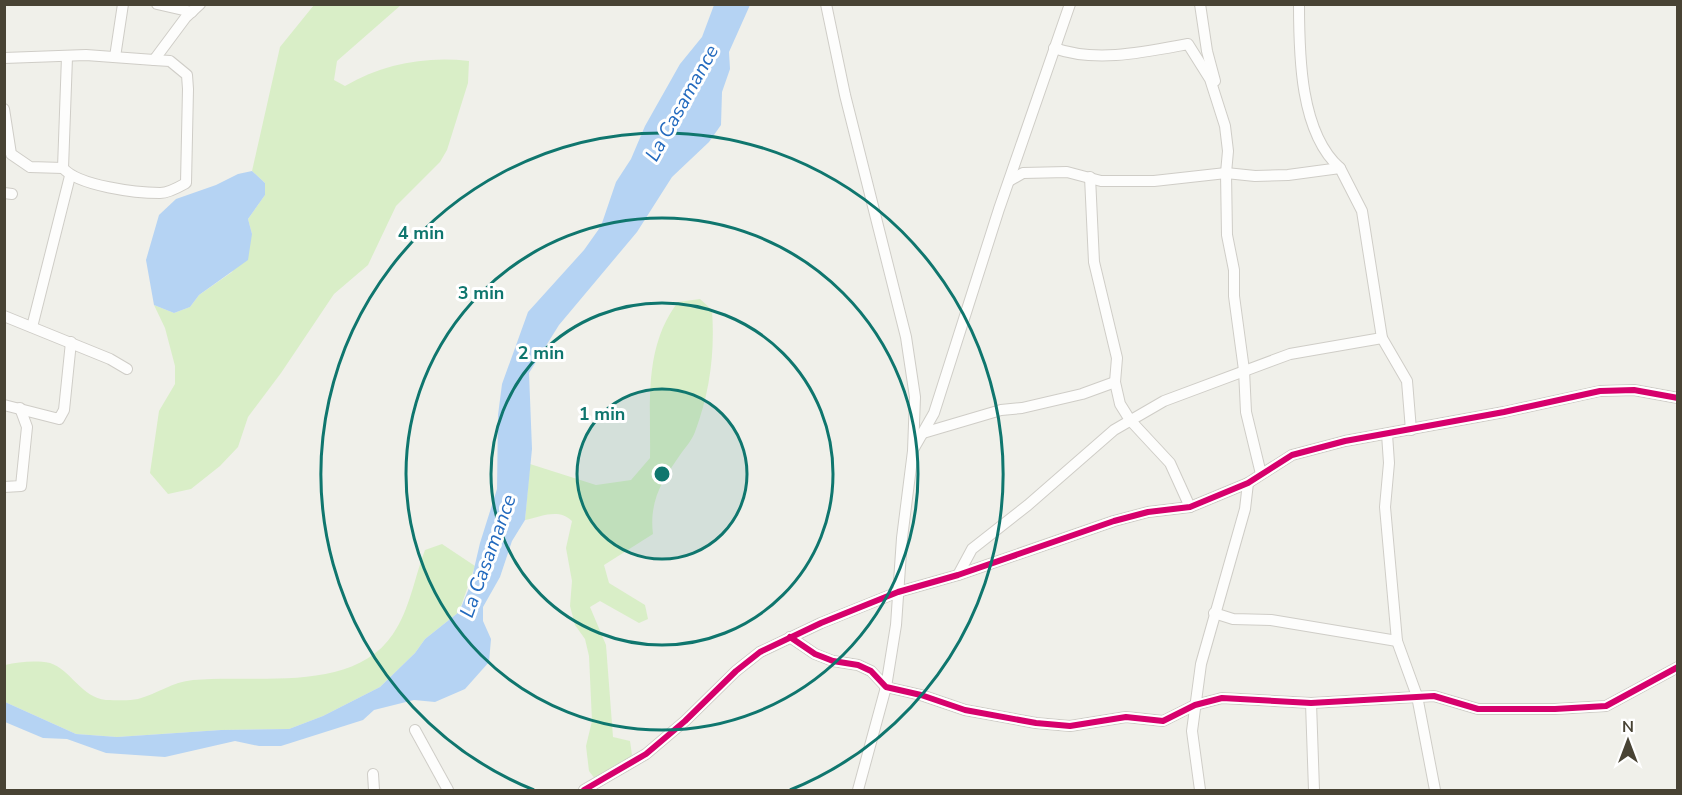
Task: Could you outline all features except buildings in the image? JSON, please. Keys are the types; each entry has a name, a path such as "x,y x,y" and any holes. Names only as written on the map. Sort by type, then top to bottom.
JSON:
{"street":[{"path":"115,57 123,4"},
{"path":"157,4 196,8"},
{"path":"826,4 845,95 912,364 915,397 913,451 905,501 896,625 886,687 858,790"},
{"path":"913,451 934,413 1009,181 1070,4"},
{"path":"1200,4 1207,51 1215,78 1214,91"},
{"path":"1299,4 1299,47 1308,114 1322,149 1340,168 1362,210 1382,338 1407,381 1411,430"},
{"path":"154,60 196,8"},
{"path":"1054,48 1073,55 1125,54 1188,44 1214,91 1225,126 1228,151 1227,235 1234,270 1234,296 1244,370 1244,393 1250,434 1261,474"},
{"path":"67,76 86,55"},
{"path":"4,58 86,55 170,61 187,75 186,183 162,193 106,187 67,172 30,167 10,154 4,109"},
{"path":"32,327 67,172 67,57"},
{"path":"1009,181 1023,173 1067,172 1101,181 1154,181 1226,172 1255,176 1288,175 1340,168"},
{"path":"1090,177 1094,262 1117,358 1115,382 1120,404 1130,420 1170,463 1190,507"},
{"path":"4,316 71,342 127,369"},
{"path":"958,575 972,549 1028,505 1114,429 1130,420 1180,393 1290,354 1382,338"},
{"path":"4,405 58,419 64,410 71,342"},
{"path":"923,433 1001,410 1072,396 1115,382"},
{"path":"584,790 646,754 748,660 790,637 898,592 958,575 1114,521 1148,512 1190,507 1248,483 1292,455 1345,441 1411,430 1600,391 1634,390 1677,398"},
{"path":"20,408 27,427"},
{"path":"4,487 21,486 27,427 36,412"},
{"path":"1387,434 1389,463 1385,507 1397,641 1417,696 1435,790"},
{"path":"1200,790 1192,731 1201,664 1245,509 1248,483"},
{"path":"1214,613 1233,619 1271,620 1397,641"},
{"path":"790,637 815,654 832,661 858,664 871,672 886,687 921,695 965,710 1070,726 1126,717 1162,721 1195,705 1222,698 1311,703 1434,696 1478,709 1555,709 1606,706 1677,667"},
{"path":"1311,703 1314,790"},
{"path":"415,730 448,790"},
{"path":"373,774 374,790"}],"green space":[{"path":"314,5 401,5 337,61 334,80 345,86 389,67 436,60 469,61 468,83 447,150 440,162 396,206 368,265 334,294 281,373 248,417 238,447 220,466 191,489 168,494 150,473 159,411 175,384 175,366 165,328 154,305 174,313 190,307 199,295 232,272 252,234 248,219 265,195 265,183 252,171 280,47"},
{"path":"700,299 712,310 713,341 708,387 695,432 658,492 653,511 653,534 604,565 609,583 645,605 648,619 639,623 600,601 590,607 606,645 613,737 630,741 632,755 619,766 595,779 589,771 586,746 592,721 589,656 585,639 575,625 570,606 572,581 566,548 572,521 556,514 525,520 530,464 596,485 631,480 650,458 651,377 659,338 678,302"},
{"path":"442,544 475,566 459,612 425,639 415,653 380,687 323,716 289,729 221,730 117,737 76,734 5,702 5,665 21,662 50,663 57,666 90,694 106,700 138,699 178,683 193,680 302,677 354,666 376,653 393,634 408,604 425,550"}],"water":[{"name":"La Casamance","path":"714,5 750,5 729,52 730,69 722,92 721,125 709,142 672,177 637,232 559,325 529,373 532,449 525,520 512,541 500,577 483,607 483,621 491,639 489,662 465,689 435,702 414,700 374,710 363,720 281,746 259,746 235,741 165,757 106,753 67,739 43,738 5,722 5,702 76,734 117,737 221,730 289,729 323,716 380,687 415,653 425,639 459,612 470,586 480,543 497,489 498,415 502,384 528,312 584,250 601,226 616,182 631,159 645,126 680,64 702,37"},
{"path":"252,171 265,183 265,195 248,219 252,234 248,260 199,295 190,307 174,313 154,305 146,260 159,215 176,199 216,185 238,174"}],"cycle path":[{"path":"584,790 646,754 685,721 736,671 760,652 821,623 898,592 958,575 1114,521 1148,512 1190,507 1248,483 1292,455 1345,441 1504,412 1600,391 1634,390 1678,398"},
{"path":"790,637 815,654 833,661 858,665 871,671 886,687 921,695 965,710 1036,723 1070,726 1126,717 1163,721 1195,705 1222,698 1311,703 1434,696 1478,709 1555,709 1606,706 1678,667"}]}
